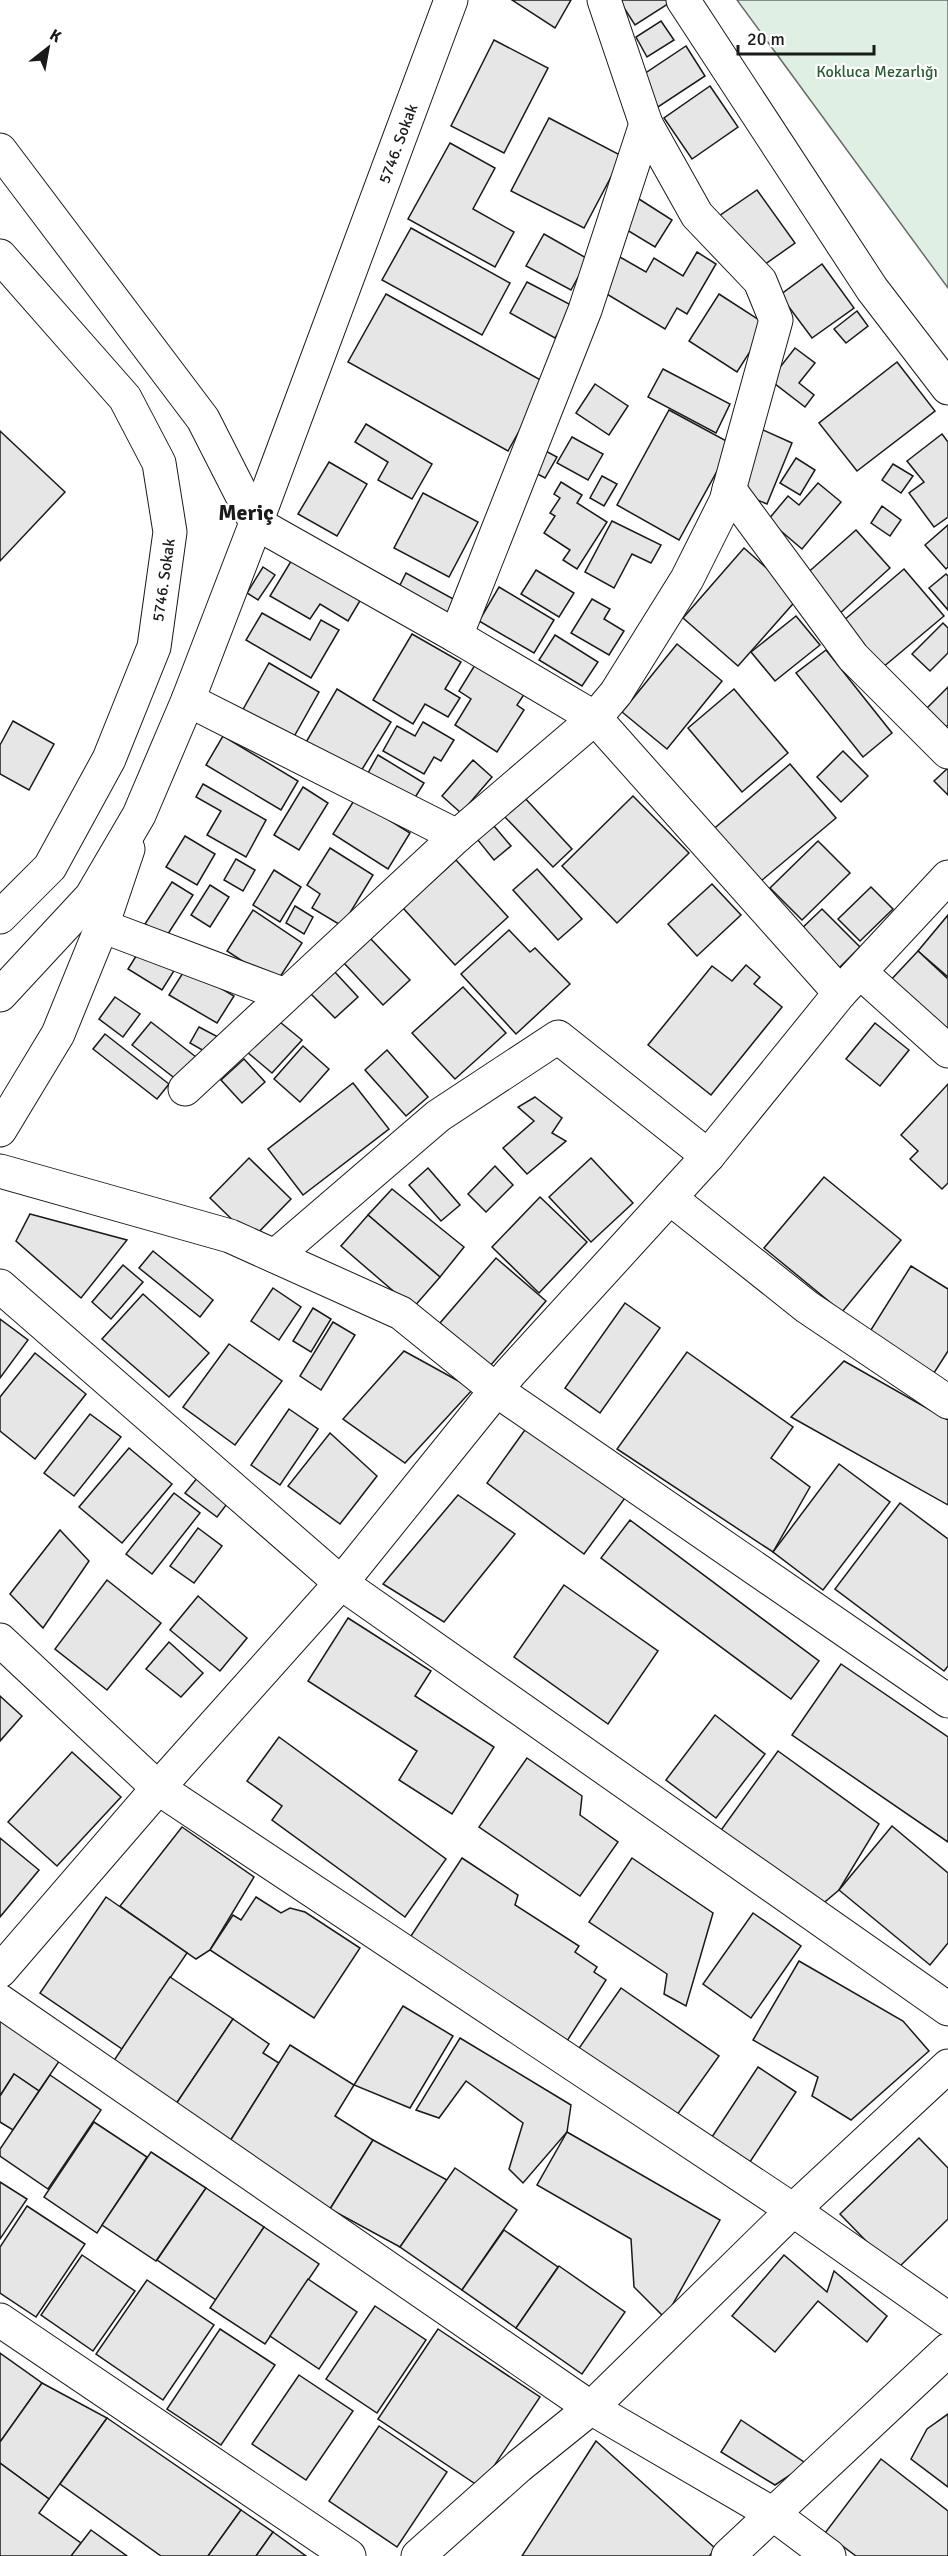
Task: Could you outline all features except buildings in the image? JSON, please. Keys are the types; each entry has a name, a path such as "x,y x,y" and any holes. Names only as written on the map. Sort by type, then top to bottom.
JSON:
{"street":[{"name":"5746. Sokak","path":"139,815 188,700 256,523 451,0"},
{"path":"185,1089 457,836 595,718 616,693 687,579 726,501 776,320 760,281 697,215 646,124 604,0"},
{"path":"683,0 872,289 948,388"},
{"path":"456,636 585,310 646,124"},
{"path":"0,150 203,419 256,523 595,718 850,983 948,1051"},
{"name":"5746. Sokak","path":"0,256 124,398 159,463 170,532 154,647 109,759 50,867 0,917"},
{"path":"729,489 853,657 948,752"},
{"path":"188,700 457,836"},
{"path":"0,1130 58,1034 102,926 139,815"},
{"path":"0,995 91,897 139,815"},
{"path":"0,1971 340,1583 496,1390 708,1156 850,983 948,877"},
{"path":"102,926 285,995"},
{"path":"275,1256 438,1116 558,1037 708,1156"},
{"path":"0,1171 230,1236 400,1313 496,1390 948,1701"},
{"path":"670,1198 807,1308 948,1402"},
{"path":"0,1286 340,1583 650,1797 948,2009"},
{"path":"0,1640 158,1788 793,2210 948,2319"},
{"path":"0,2001 591,2408 773,2514 829,2556"},
{"path":"418,2556 519,2466 591,2408 793,2210 948,2066"},
{"path":"0,2320 349,2556"},
{"path":"728,2556 948,2350"}],"green space":[{"name":"Kokluca Mezarlığı","path":"737,0 948,0 948,288"}],"district":[{"name":"Meriç","path":"246,512"}]}
